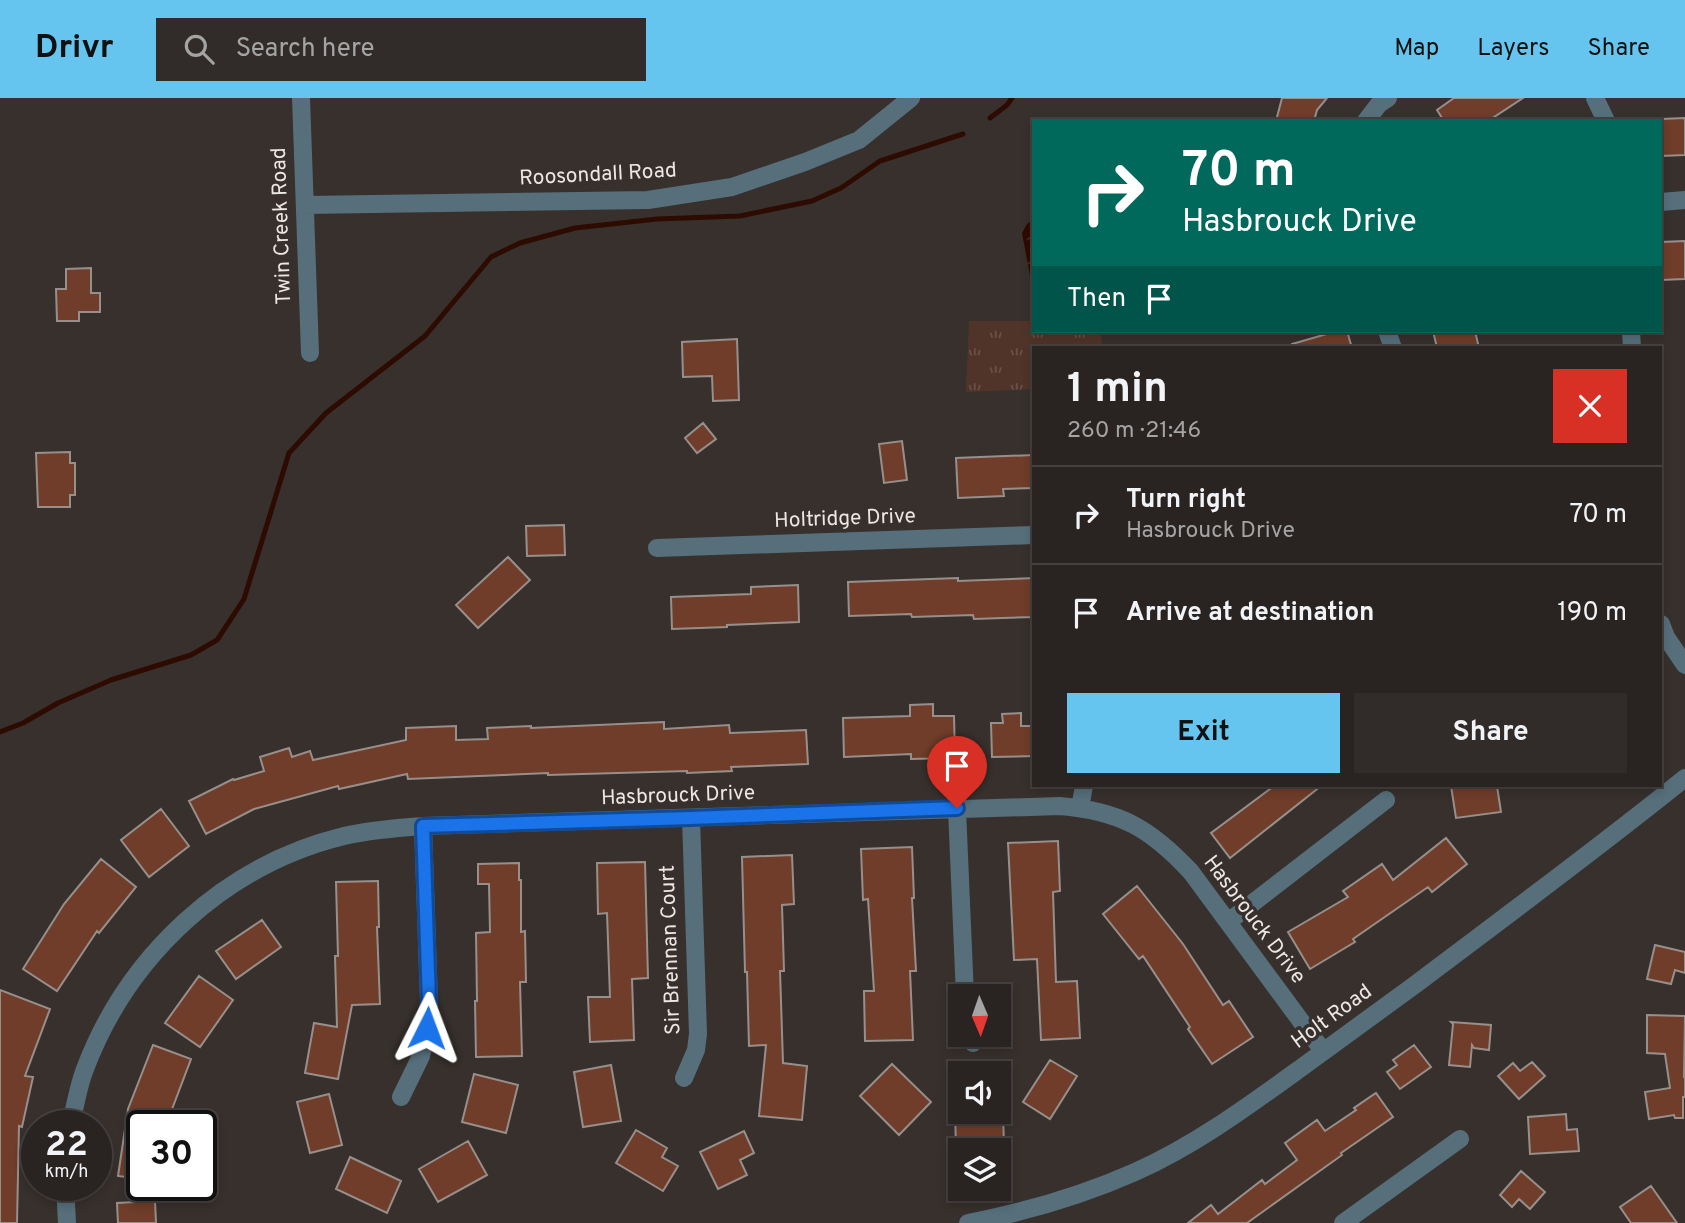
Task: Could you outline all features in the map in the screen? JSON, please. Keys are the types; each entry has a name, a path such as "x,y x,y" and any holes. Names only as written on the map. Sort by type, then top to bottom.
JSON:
{"street":[{"name":"Twin Creek Road","path":"301,98 310,353"},
{"name":"Roosondall Road","path":"305,205 648,200 732,187 859,140 911,98"},
{"path":"1368,119 1388,98"},
{"path":"1595,98 1605,119"},
{"path":"1662,202 1685,200"},
{"name":"Holtridge Drive","path":"657,548 1032,535"},
{"path":"1662,627 1685,665"},
{"name":"Holt Road","path":"968,1223 1049,1204 1136,1171 1254,1103 1526,902 1685,778"},
{"path":"1080,808 1084,787"},
{"path":"1228,922 1386,800"},
{"name":"Hasbrouck Drive","path":"75,1110 84,1070 108,1018 138,971 170,935 206,903 243,877 277,859 343,836 372,830 423,826 1060,806 1108,814 1156,837 1191,872 1323,1051"},
{"path":"957,808 964,984"},
{"name":"Sir Brennan Court","path":"684,1078 696,1050 698,1034 691,818"},
{"path":"401,1097 421,1056 427,1028 429,1002 423,826"},
{"path":"1343,1223 1460,1139"},
{"path":"65,1201 66,1223"}],"green space":[{"path":"969,321 1032,321 1032,333 1101,333 1102,346 1032,346 1032,389 966,392"}],"water":[{"path":"1032,220 1032,286 1022,233"}],"building":[{"path":"1282,98 1327,98 1317,110 1315,119 1277,119"},
{"path":"1454,98 1523,98 1491,119 1443,119 1437,110"},
{"path":"1685,118 1685,155 1662,156 1661,119"},
{"path":"1685,241 1685,279 1662,280 1662,242"},
{"path":"91,268 91,293 100,293 100,312 79,312 79,321 57,321 56,289 66,289 66,269"},
{"path":"1330,333 1348,333 1351,346 1292,346"},
{"path":"1433,333 1475,333 1479,346 1437,346"},
{"path":"737,339 739,400 713,401 712,376 683,377 682,342"},
{"path":"703,423 716,439 697,453 685,438"},
{"path":"902,441 907,480 884,483 879,444"},
{"path":"70,452 70,463 75,463 75,495 70,495 70,507 38,507 36,453"},
{"path":"1032,455 1032,488 1003,489 1004,496 958,498 956,458"},
{"path":"564,525 565,555 527,556 526,526"},
{"path":"508,557 530,580 478,628 456,605"},
{"path":"1032,578 1032,617 974,619 973,615 912,617 911,614 849,616 848,582"},
{"path":"798,585 799,622 672,629 671,597 751,594 751,587"},
{"path":"933,704 933,716 954,716 955,758 911,759 911,754 844,757 843,718 910,716 910,705"},
{"path":"1021,713 1021,726 1032,726 1032,756 992,757 991,723 1003,723 1002,714"},
{"path":"664,722 664,729 729,725 730,733 806,730 808,764 731,767 732,771 687,773 548,773 408,779 407,774 339,789 338,786 254,809 206,834 189,801 233,779 264,771 260,757 289,748 292,757 310,751 313,760 406,740 406,728 456,726 456,740 488,739 487,728"},
{"path":"1273,787 1320,787 1230,858 1211,833"},
{"path":"1451,787 1497,787 1501,812 1456,818"},
{"path":"161,809 189,846 149,877 121,840"},
{"path":"1446,838 1467,864 1432,892 1428,887 1353,939 1355,942 1310,969 1288,932 1348,897 1343,891 1382,864 1393,880"},
{"path":"1058,841 1060,891 1053,892 1056,982 1077,981 1080,1038 1041,1040 1037,959 1014,960 1008,843"},
{"path":"912,847 916,971 910,971 913,1040 865,1041 864,991 874,991 868,899 863,900 861,849"},
{"path":"792,855 794,904 782,905 784,971 780,971 783,1063 807,1066 802,1120 759,1116 766,1045 749,1046 745,972 742,857"},
{"path":"101,859 136,887 99,933 97,931 57,991 23,969 64,904"},
{"path":"645,862 648,978 632,979 634,1040 590,1042 588,997 610,997 607,913 598,914 597,863"},
{"path":"519,863 526,982 520,982 522,1056 476,1057 476,933 490,932 489,884 478,884 478,864"},
{"path":"378,881 380,1004 352,1005 338,1079 305,1073 314,1023 337,1027 336,882"},
{"path":"1137,886 1183,944 1223,1005 1229,1001 1253,1037 1212,1064 1143,956 1139,959 1103,914"},
{"path":"262,920 281,947 236,979 216,951"},
{"path":"1655,945 1685,952 1685,973 1675,970 1671,984 1647,979"},
{"path":"199,976 233,1000 200,1047 165,1023"},
{"path":"0,990 50,1009 25,1076 33,1077 26,1110 21,1110 21,1127 19,1126 17,1223 0,1223"},
{"path":"1647,1015 1685,1016 1683,1118 1675,1118 1674,1115 1649,1119 1645,1092 1670,1088 1665,1054 1647,1053"},
{"path":"1451,1022 1491,1025 1489,1050 1474,1048 1472,1045 1470,1067 1449,1065"},
{"path":"153,1045 191,1059 172,1110 128,1109"},
{"path":"1414,1045 1431,1067 1400,1089 1387,1072 1397,1065 1393,1060"},
{"path":"1050,1060 1077,1076 1050,1119 1023,1102"},
{"path":"1532,1062 1545,1076 1519,1099 1498,1076 1513,1063 1520,1071"},
{"path":"892,1064 931,1102 899,1135 860,1096"},
{"path":"611,1065 621,1121 583,1127 574,1072"},
{"path":"474,1074 518,1085 506,1133 462,1122"},
{"path":"1376,1093 1393,1117 1247,1223 1188,1223 1211,1205 1218,1214 1262,1180 1265,1184 1297,1160 1285,1143 1317,1120 1325,1131"},
{"path":"329,1094 342,1145 310,1153 297,1102"},
{"path":"1566,1114 1567,1130 1577,1129 1579,1151 1530,1154 1528,1117"},
{"path":"126,1122 126,1177 118,1176"},
{"path":"955,1124 1003,1124 1004,1138 956,1138"},
{"path":"636,1130 667,1148 662,1157 678,1166 663,1191 616,1163"},
{"path":"744,1131 754,1153 740,1160 747,1175 718,1189 700,1152"},
{"path":"468,1141 487,1175 438,1202 419,1169"},
{"path":"350,1157 401,1181 387,1213 336,1189"},
{"path":"1521,1171 1545,1192 1530,1209 1519,1199 1512,1207 1500,1195"},
{"path":"1651,1186 1677,1223 1631,1223 1620,1207"},
{"path":"155,1201 156,1223 118,1223 117,1203"}],"waterway":[{"path":"990,118 1012,98"},
{"path":"0,732 111,680 191,655 217,640 244,599 289,453 326,413 425,336 491,257 520,243 575,228 657,219 740,216 812,201 841,188 880,161 963,134"}],"route":[{"path":"427,1028 429,1002 423,826 957,808"}]}
